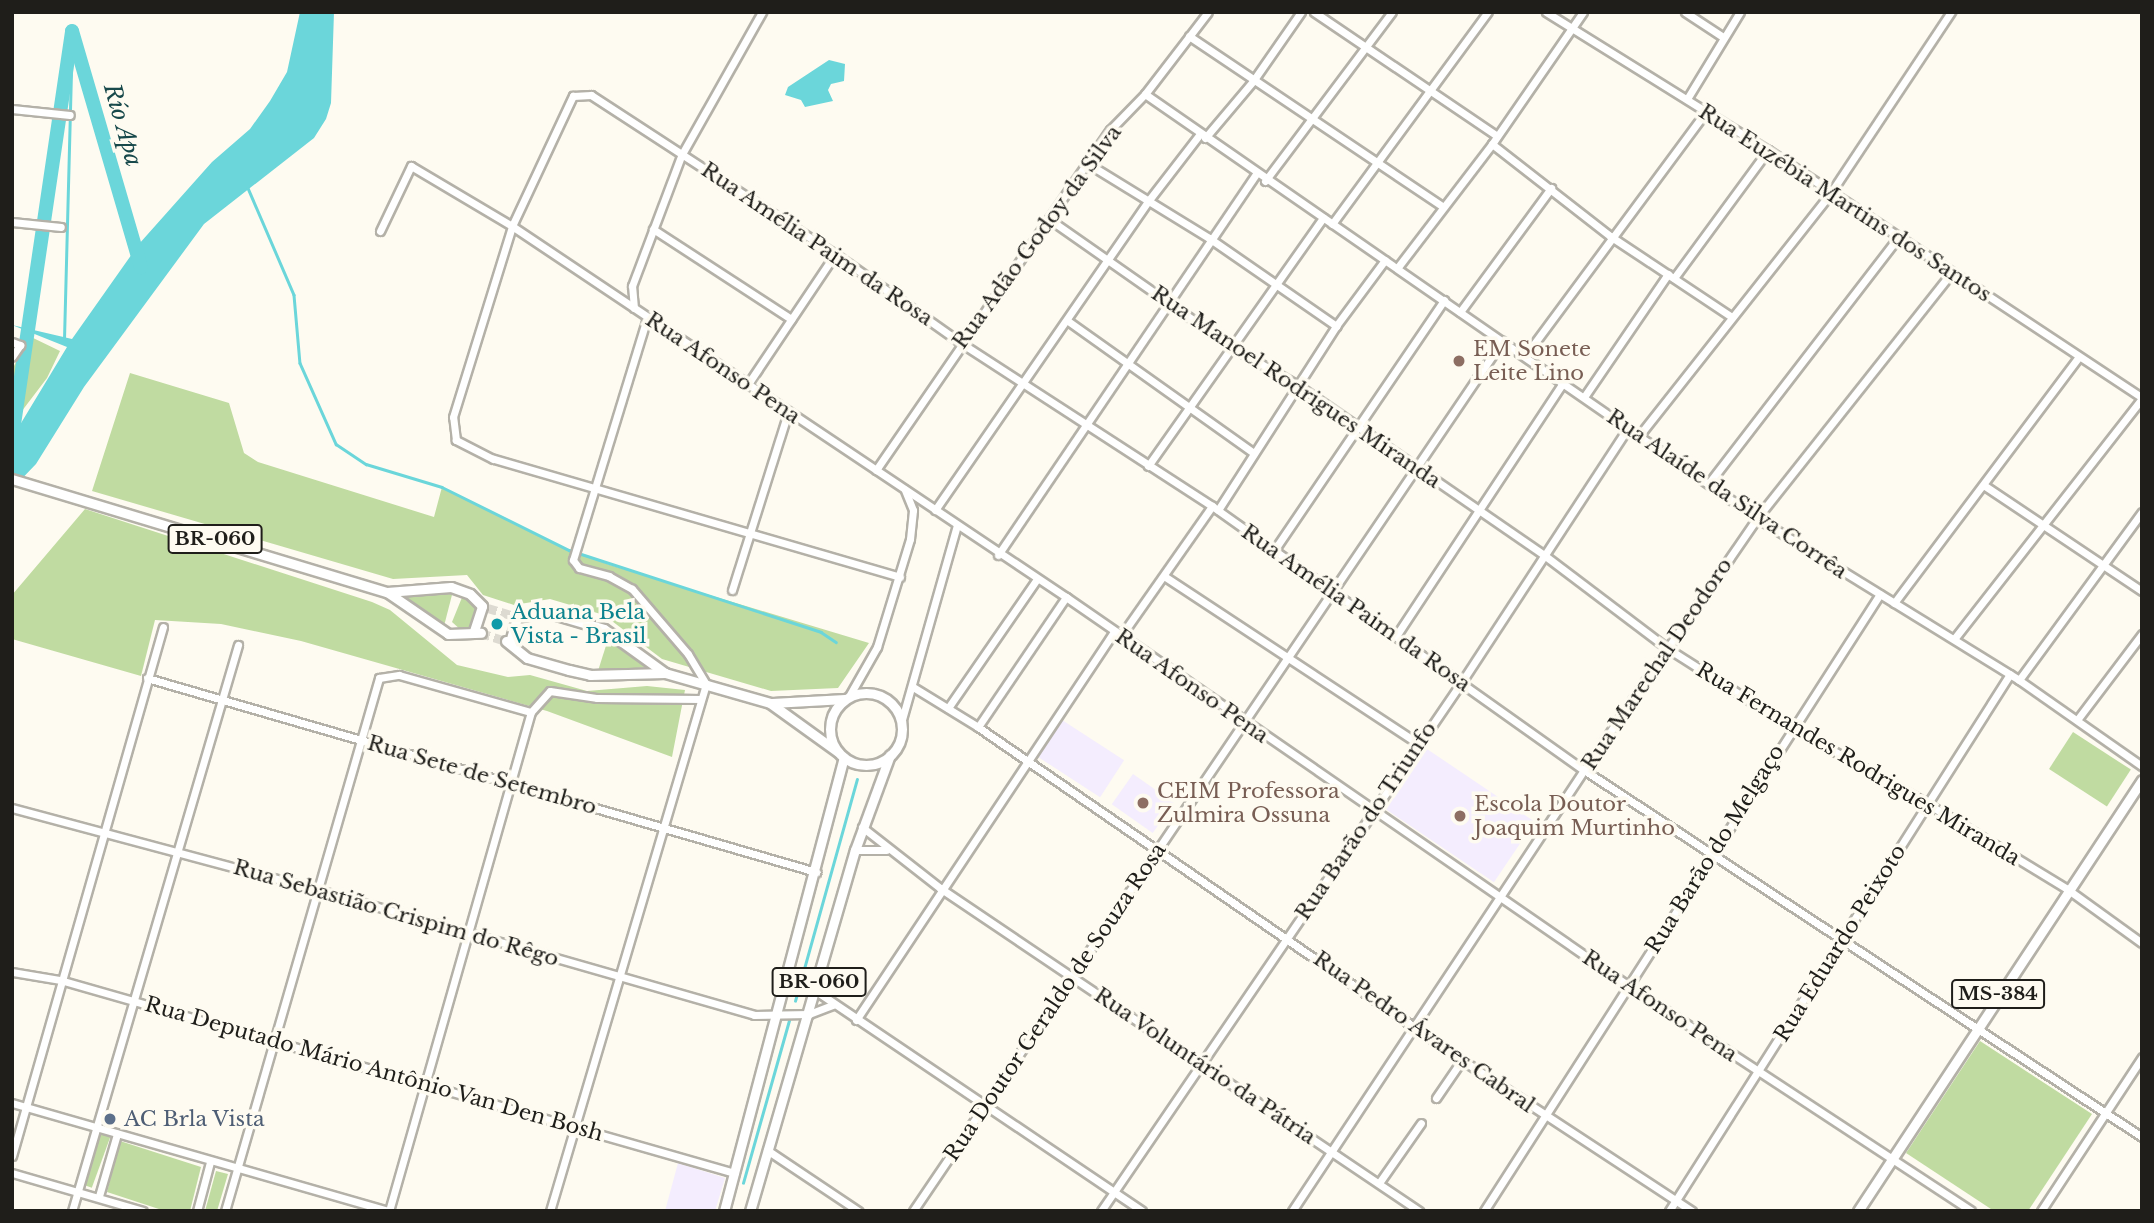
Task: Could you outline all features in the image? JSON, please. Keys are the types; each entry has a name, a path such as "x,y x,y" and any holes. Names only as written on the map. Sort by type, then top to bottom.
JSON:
{"main road":[{"name":"BR-060","path":"12,479 387,592 448,634 477,632 485,607 470,594 451,587 387,592"},
{"path":"665,673 604,629 546,611 515,616 508,641 536,662 590,675 665,673 770,703 841,755 863,765 890,755"},
{"path":"770,703 877,695 893,706 901,723"},
{"name":"BR-060","path":"724,1211 817,872 841,755 830,724 847,698"},
{"name":"BR-060","path":"750,1211 862,827 890,755 900,740 901,723"},
{"name":"MS-384","path":"1858,1211 1975,1028 2142,780"}],"street":[{"path":"634,308 632,286 682,153 762,12"},
{"name":"Rua Adão Godoy da Silva","path":"876,470 1110,130 1145,94 1208,12"},
{"path":"935,510 1149,200 1253,81 1301,12"},
{"path":"1314,12 1497,135"},
{"path":"1265,181 1392,12"},
{"path":"1332,224 1381,163 1488,12"},
{"name":"Rua Euzébia Martins dos Santos","path":"1545,12 1570,31 1768,150 1830,194 2142,398"},
{"path":"1398,267 1492,144 1583,12"},
{"path":"1685,12 1723,37"},
{"path":"1687,99 1740,12"},
{"path":"1638,437 1830,194 1951,12"},
{"path":"1189,36 1442,206"},
{"name":"Rua Amélia Paim da Rosa","path":"512,226 568,100 578,93 592,95 835,254 961,343 1025,382 1215,508 1584,770 2142,1137"},
{"name":"Rua Alaíde da Silva Corrêa","path":"1145,94 1265,181 1398,267 1757,518 2011,674 2142,766"},
{"path":"12,109 70,115"},
{"path":"1525,356 1610,236 1706,111"},
{"path":"1492,144 1610,236 1732,317"},
{"path":"1584,397 1671,276 1768,150"},
{"path":"1087,163 1209,238 1336,326"},
{"name":"Rua Afonso Pena","path":"380,232 411,166 512,226 998,555 1066,597 1372,812 1629,986 1971,1211"},
{"path":"998,555 1209,238 1256,174"},
{"path":"1460,312 1551,188"},
{"path":"1149,466 1278,286 1323,218"},
{"name":"Rua Manoel Rodrigues Miranda","path":"1049,219 1233,347 1299,386 1356,428 1544,555"},
{"path":"12,222 61,228"},
{"path":"512,226 453,417 456,440 493,459 900,577"},
{"path":"653,229 791,319"},
{"path":"1709,483 1898,238"},
{"path":"748,384 835,254"},
{"path":"1121,636 1254,453 1336,326 1385,260"},
{"name":"Rua Marechal Deodoro","path":"1292,1211 1417,1027 1584,770 1757,518 1951,273"},
{"path":"1275,549 1444,300"},
{"path":"550,1211 620,976 661,826 706,684 688,654 632,589 609,576 579,568 574,556 598,488 647,318"},
{"path":"1068,321 1254,453"},
{"name":"Rua Doutor Geraldo de Souza Rosa","path":"913,1211 1418,470 1502,341"},
{"path":"12,342 20,345 12,357"},
{"path":"1894,603 1985,486 2079,357"},
{"path":"1396,636 1562,384"},
{"path":"1954,639 2142,398"},
{"path":"732,590 788,412"},
{"name":"Rua Barão do Triunfo","path":"1101,1211 1417,743 1461,683 1627,429"},
{"path":"1985,486 2041,526 2142,591"},
{"path":"847,698 877,647 900,577 914,524 905,490"},
{"path":"2019,680 2142,512"},
{"path":"901,723 957,525"},
{"name":"Rua Fernandes Rodrigues Miranda","path":"1544,555 1667,648 1790,727 1928,804 2067,889 2142,943"},
{"path":"1164,576 1417,743"},
{"path":"948,708 1037,579"},
{"name":"Rua Barão do Melgaço","path":"1484,1211 1712,856 1790,727 1880,594"},
{"path":"978,727 1066,597"},
{"path":"12,1156 101,831 163,627"},
{"path":"856,1020 940,888 1114,631"},
{"path":"2077,719 2142,634"},
{"path":"72,1211 239,645"},
{"name":"Rua Eduardo Peixoto","path":"1669,1211 2011,674"},
{"path":"225,1211 379,678 399,675 531,712"},
{"name":"Rua Sete de Setembro","path":"147,678 817,872"},
{"name":"Rua Pedro Ávares Cabral","path":"913,687 978,727 1287,937 1462,1060 1692,1211"},
{"path":"12,1103 388,1211 514,786 531,712 550,691 597,698 701,699"},
{"name":"Rua Sebastião Crispim do Rêgo","path":"12,808 319,890 754,1015 809,1014"},
{"name":"Rua Voluntário da Pátria","path":"862,827 886,850 940,888 1202,1062 1419,1211"},
{"path":"855,850 886,850"},
{"name":"Rua Deputado Mário Antônio Van Den Bosh","path":"12,972 60,980 577,1125 735,1173"},
{"path":"816,991 1142,1211"},
{"path":"809,1014 833,1005"},
{"path":"2041,1211 2142,1057"},
{"path":"1436,1098 1462,1060"},
{"path":"1379,1183 1421,1123"},
{"path":"99,1196 117,1134"},
{"path":"766,1150 858,1211"},
{"path":"197,1211 211,1161"},
{"path":"12,1173 99,1196 143,1211"}],"shaded area":[{"path":"1062,720 1124,760 1100,797 1038,757"},
{"name":"Escola Doutor Joaquim Murtinho","path":"1427,749 1535,822 1494,882 1386,810"},
{"name":"CEIM Professora Zulmira Ossuna","path":"1133,774 1174,803 1153,833 1112,804"},
{"path":"678,1163 725,1178 715,1211 665,1211"}],"green space":[{"path":"29,336 60,351 47,378 12,424 16,391 12,370"},
{"path":"130,373 229,403 244,453 258,462 434,517 442,487 569,550 610,565 869,643 838,688 771,691 662,659 604,615 550,599 514,605 483,595 467,575 393,579 92,491"},
{"path":"85,509 372,602 390,610 457,665 508,677 530,675 587,691 647,686 685,690 672,757 547,711 301,641 221,624 155,620 141,676 12,639 12,595"},
{"path":"453,591 444,626 404,596"},
{"path":"463,595 479,607 473,627 462,631 452,622"},
{"path":"609,636 649,667 598,671"},
{"path":"2073,732 2131,770 2107,806 2049,769"},
{"path":"1980,1041 2092,1114 2028,1211 1994,1211 1906,1153"},
{"path":"99,1133 110,1137 92,1188 81,1184"},
{"path":"120,1141 201,1167 190,1211 165,1211 107,1192"},
{"path":"216,1171 228,1174 217,1211 205,1211"}],"water":[{"path":"300,12 334,12 331,103 326,119 314,138 204,224 84,387 36,464 12,489 12,438 67,347 12,325 72,339 139,244 212,162 250,129 270,101 287,72"},
{"path":"829,60 845,64 844,81 831,84 828,90 833,101 805,107 801,100 785,95 788,87"}],"waterway":[{"path":"64,339 72,31"},
{"name":"Río Apa","path":"12,438 72,31 141,267"},
{"path":"248,188 294,295 300,363 336,444 366,464 442,487 569,550 821,632 836,642"},
{"path":"795,1001 857,779"},
{"path":"743,1183 789,1020"}],"tunnel":[{"path":"488,608 514,616"},
{"path":"481,633 506,641"}],"place":[{"name":"EM Sonete Leite Lino","path":"1459,361"},
{"name":"Aduana Bela Vista - Brasil","path":"497,624"},
{"name":"CEIM Professora Zulmira Ossuna","path":"1143,803"},
{"name":"Escola Doutor Joaquim Murtinho","path":"1460,816"},
{"name":"AC Brla Vista","path":"110,1119"}]}
